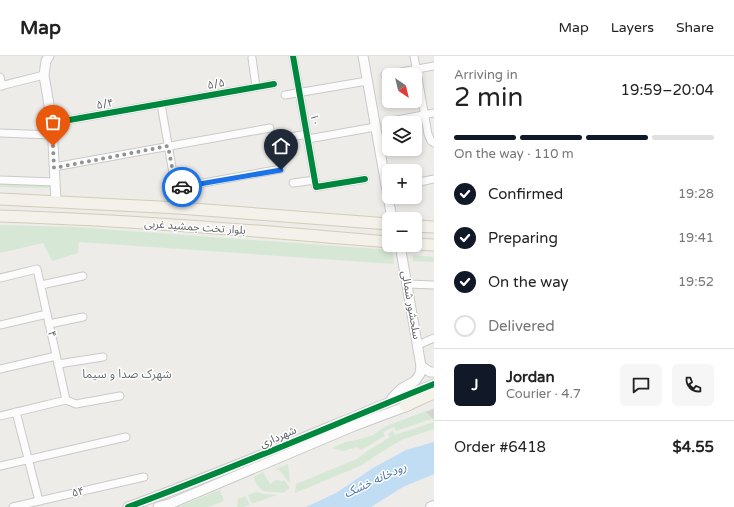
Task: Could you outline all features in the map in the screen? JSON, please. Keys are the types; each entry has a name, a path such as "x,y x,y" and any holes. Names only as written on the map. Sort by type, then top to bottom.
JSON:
{"main road":[{"name":"بلوار تخت جمشید غربی","path":"0,199 179,208 382,223"},
{"name":"بلوار تخت جمشید غربی","path":"0,216 181,225 382,241"},
{"path":"422,244 434,245"},
{"path":"422,246 430,251 434,251"},
{"path":"406,406 434,393"}],"street":[{"path":"49,56 46,61 44,75 52,124 56,201"},
{"name":"۱۰","path":"293,56 316,183"},
{"path":"363,56 391,212"},
{"path":"414,56 417,68"},
{"path":"252,58 256,87"},
{"path":"422,68 434,66"},
{"path":"0,77 1,86 44,75"},
{"path":"285,95 367,81"},
{"name":"۵/۵","path":"161,104 274,84"},
{"path":"422,98 428,134 434,143"},
{"path":"161,104 179,208"},
{"name":"۵/۴","path":"52,124 161,104"},
{"path":"418,116 434,113"},
{"path":"286,138 307,137 376,127"},
{"path":"54,168 270,128"},
{"path":"0,133 52,135"},
{"path":"176,188 281,170"},
{"path":"293,183 316,183 365,179"},
{"path":"422,182 434,179"},
{"path":"0,180 55,182"},
{"name":"سلحشور شمالی","path":"401,252 422,366"},
{"name":"۴","path":"0,278 37,269 66,400"},
{"path":"40,285 83,276"},
{"path":"407,284 434,285"},
{"path":"0,325 47,314"},
{"path":"49,324 83,317"},
{"path":"418,345 434,338"},
{"path":"0,369 56,356"},
{"path":"58,364 103,357"},
{"path":"386,403 401,389 415,381 420,374 422,366 430,372 434,372"},
{"name":"شهرداری","path":"128,507 190,484 434,384"},
{"path":"0,416 66,400 76,404 120,396"},
{"name":"شهرداری","path":"158,507 354,426 406,406 434,398"},
{"path":"16,412 39,501"},
{"path":"0,466 126,436"},
{"name":"۵۴","path":"13,507 144,476"}],"green space":[{"path":"0,183 50,185 50,188 0,187"},
{"path":"0,225 75,227 382,249 382,252 392,252 394,264 79,242 78,253 52,261 43,243 0,253"},
{"path":"413,255 434,257 434,262 413,261"},
{"path":"434,408 434,418 396,431 394,427 383,432 385,436 361,450 357,447 343,451 332,448 345,442 373,435 386,426"},
{"path":"434,422 434,429 404,439 360,466 295,493 296,484 357,459 390,437 388,434 392,431 395,435"},
{"path":"288,464 290,482 280,471 276,469"},
{"path":"263,472 270,484 276,480 284,480 290,488 283,493 261,490 254,477"},
{"path":"220,490 224,501 208,507 177,507"},
{"path":"256,492 277,495 254,503 251,502 248,495"},
{"path":"245,496 250,505 237,507 238,499"}],"water":[{"name":"رودخانه خشک","path":"434,442 434,474 403,487 371,507 306,507 336,493 373,468 406,450"}],"building":[{"path":"434,409 434,420 426,412"}],"cycle path":[{"path":"293,56 316,187 365,179"},
{"path":"52,123 274,84"},
{"path":"128,507 244,462 434,384"}],"way so far":[{"path":"53,146 54,168 168,146 176,188 182,187"}],"district":[{"name":"شهرک صدا و سیما","path":"127,374"}],"route":[{"path":"182,187 281,170"}]}
